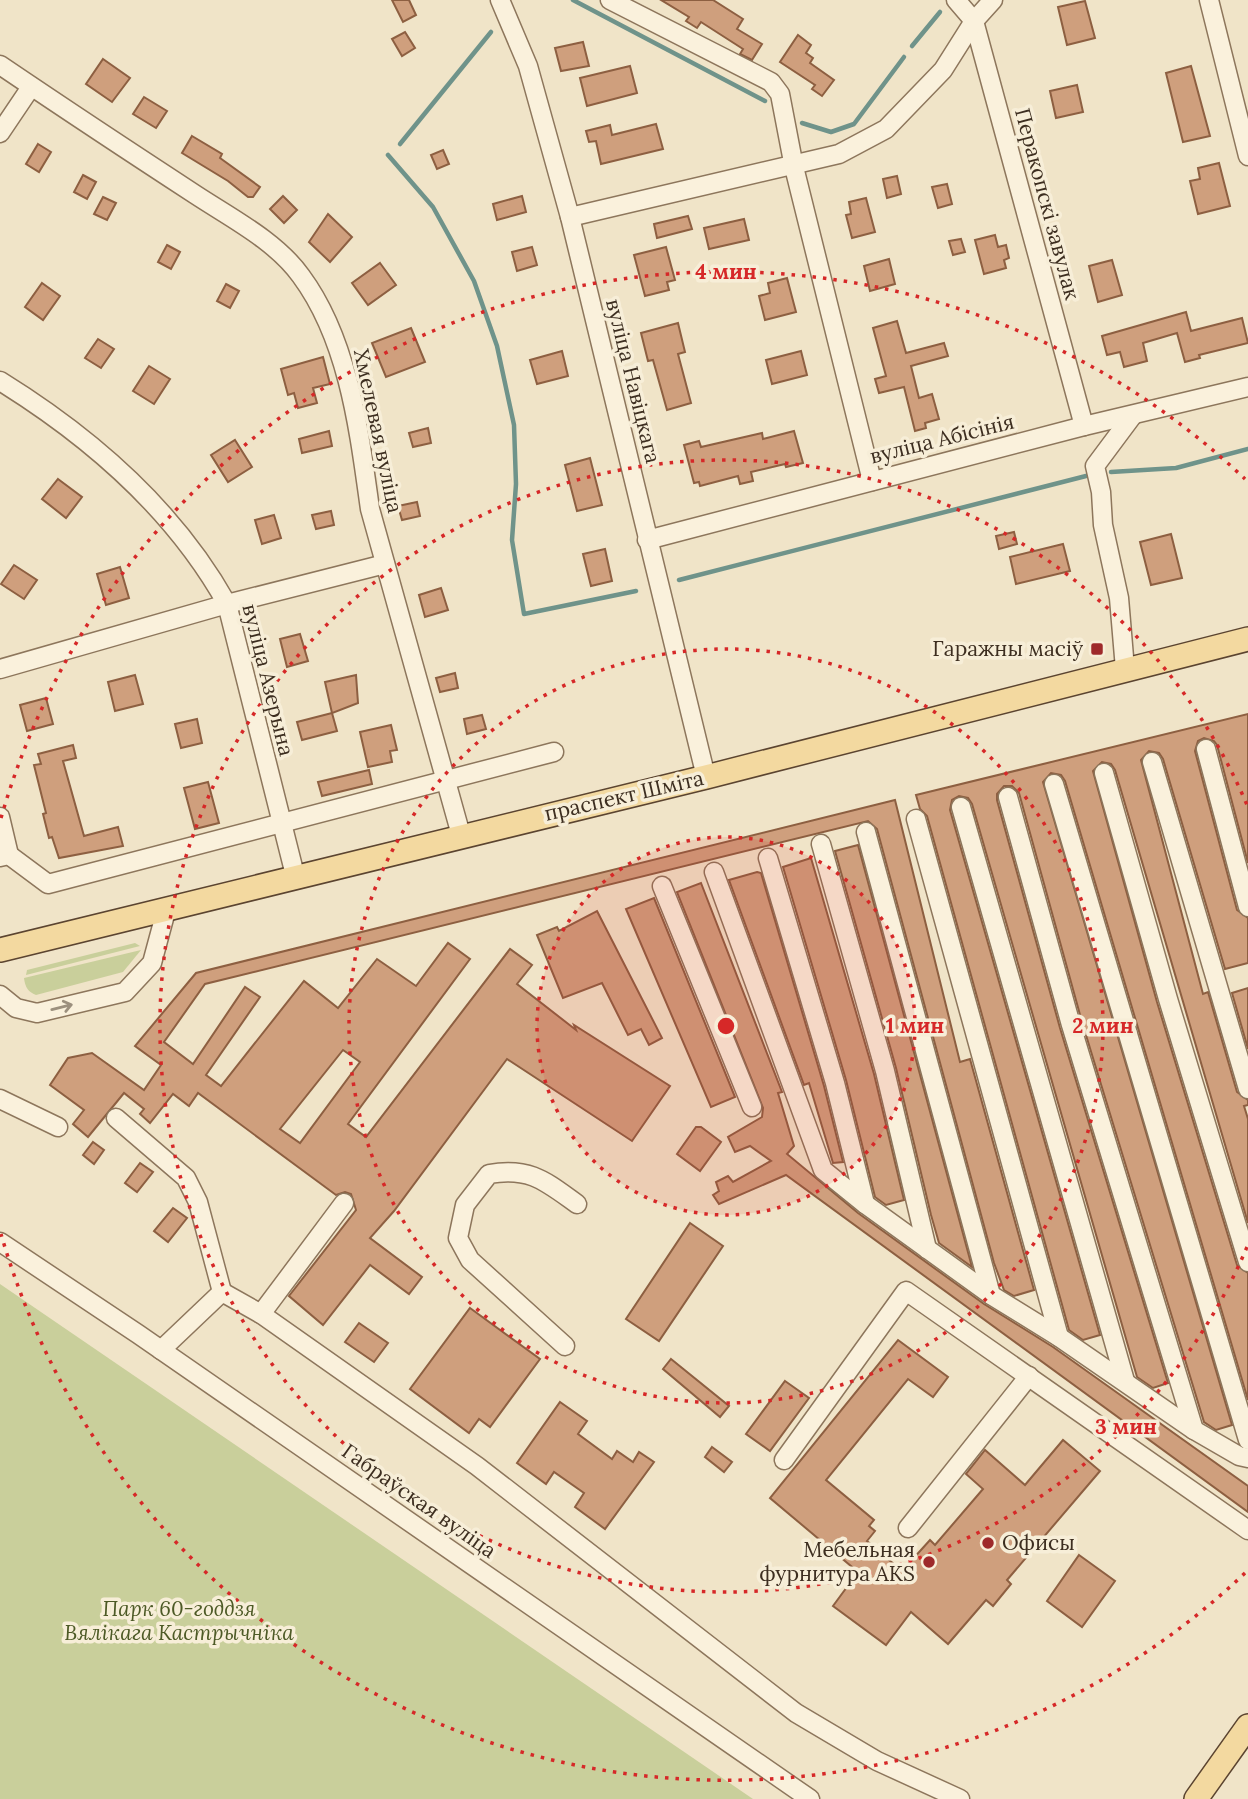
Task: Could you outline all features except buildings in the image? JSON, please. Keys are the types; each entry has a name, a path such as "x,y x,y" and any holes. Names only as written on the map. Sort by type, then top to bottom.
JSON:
{"main road":[{"name":"праспект Шміта","path":"0,950 705,777 1248,639"},
{"path":"1196,1799 1248,1726"}],"street":[{"name":"вуліца Навіцкага","path":"500,0 528,66 570,217 705,777"},
{"path":"610,0 771,82 780,94 794,166 872,481"},
{"name":"Перакопскі завулак","path":"956,0 974,20 1084,426"},
{"path":"570,217 839,154 886,129 943,70 974,20 993,0"},
{"path":"1209,0 1248,156"},
{"name":"Хмелевая вуліца","path":"0,65 260,237 300,274 316,300 340,354 370,509 461,835"},
{"path":"0,133 31,86"},
{"name":"вуліца Азерына","path":"0,381 82,437 143,491 206,567 227,604 279,822 295,876"},
{"name":"вуліца Абісінія","path":"648,540 1084,426 1248,387"},
{"path":"1125,669 1119,597 1103,525 1096,466 1133,415"},
{"path":"0,669 227,604 385,564"},
{"path":"1206,749 1248,907"},
{"path":"0,817 5,856 48,884 554,752"},
{"path":"1152,762 1248,1088"},
{"path":"1104,773 1172,1012 1248,1262"},
{"path":"1054,785 1248,1440"},
{"path":"1008,797 1071,1025 1194,1430"},
{"path":"961,807 1125,1381"},
{"path":"916,819 1059,1337"},
{"path":"866,832 992,1295"},
{"path":"821,844 885,1071 927,1249"},
{"path":"768,858 835,1083 865,1204"},
{"path":"714,872 823,1170 865,1204 992,1295 1125,1381 1194,1430 1248,1458"},
{"path":"662,886 752,1107"},
{"path":"0,995 16,1008 37,1013 125,992 152,963 166,911"},
{"path":"0,1099 58,1126"},
{"path":"117,1118 186,1178 198,1202 222,1292 261,1314 477,1466 796,1713 877,1761 960,1799"},
{"path":"565,1346 470,1259 458,1238 465,1205 489,1174 512,1170 542,1179 577,1204"},
{"path":"261,1314 344,1203"},
{"name":"Габраўская вуліца","path":"0,1242 161,1350 810,1799"},
{"path":"784,1461 906,1291 1248,1530"},
{"path":"161,1350 222,1292"},
{"path":"908,1528 1029,1376"}],"green space":[{"path":"135,943 140,946 26,975 27,970"},
{"path":"141,950 123,972 36,995 29,991 25,984 24,978"},
{"name":"Парк 60-годдзя Вялікага Кастрычніка","path":"0,1284 753,1799 0,1799"}],"waterway":[{"path":"573,0 765,101"},
{"path":"912,46 940,12"},
{"path":"400,144 491,32"},
{"path":"802,123 831,132 854,124 904,57"},
{"path":"388,155 433,207 474,281 497,346 514,425 516,484 512,540 524,614 636,591"},
{"path":"1111,472 1176,468 1248,449"},
{"path":"679,580 1086,476"}],"place":[{"name":"Гаражны масіў","path":"1097,649"},
{"name":"Офисы","path":"988,1543"},
{"name":"Мебельная фурнитура AKS","path":"929,1562"}]}
